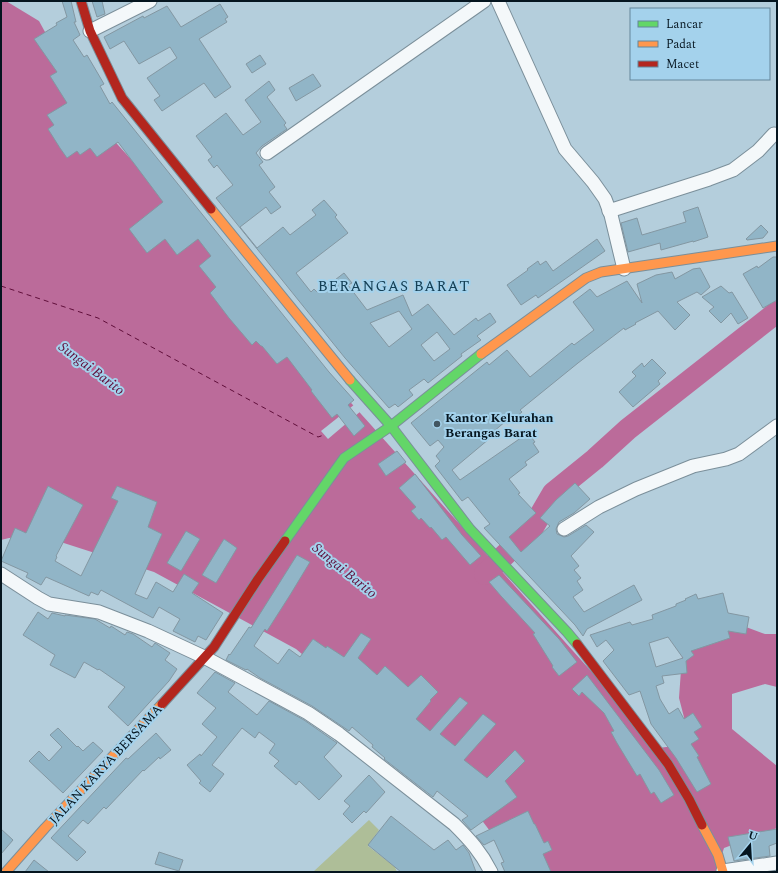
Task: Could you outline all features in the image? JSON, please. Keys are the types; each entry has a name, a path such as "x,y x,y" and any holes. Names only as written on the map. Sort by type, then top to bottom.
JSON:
{"street":[{"path":"81,1 90,31 122,98 470,529 567,632 623,703 668,764 689,799 718,855 723,872 777,863"},
{"path":"90,31 150,1"},
{"path":"267,153 484,1"},
{"path":"498,1 565,149 605,199 624,269"},
{"path":"609,211 733,170 758,151 774,134"},
{"name":"JALAN KARYA BERSAMA","path":"6,872 45,828 214,647 258,580 344,458 388,428 481,354 586,278 601,272 777,246"},
{"path":"564,529 599,507 636,489 693,466 726,459 739,454 777,426"},
{"path":"1,574 49,604 99,612 148,631 204,658 308,713 339,734 454,824 469,839 484,858 491,872"}],"green space":[{"path":"369,820 379,830 368,846 395,867 397,872 313,872"}],"water":[{"name":"Sungai Barito","path":"1,1 6,1 39,21 90,114 615,698 650,749 691,744 679,698 682,656 730,621 765,634 777,634 777,687 765,684 732,694 732,729 777,766 777,828 724,848 716,872 521,872 468,802 411,746 296,649 154,572 42,536 9,538 1,540"}],"pier":[{"path":"355,404 361,411 328,439 321,431"}],"building":[{"path":"62,1 71,1 76,22 74,22 80,35 73,40 84,57 87,55 104,84 100,86 110,104 112,102 329,372 354,400 348,405 365,426 354,436 337,414 332,418 287,357 277,364 256,341 252,345 229,318 210,293 216,287 199,266 211,256 198,239 177,255 165,239 147,253 129,229 163,202 118,142 97,157 90,148 80,155 77,151 67,158 60,148 48,129 54,125 47,115 67,103 50,76 57,72 34,39 67,17"},
{"path":"92,1 102,1 105,14 97,17"},
{"path":"220,4 228,17 225,19 227,22 199,39 231,87 215,98 204,83 162,111 154,100 160,96 147,78 177,58 170,47 139,64 124,41 110,49 104,37 143,16 144,18 167,6 181,27"},
{"path":"260,55 266,64 252,73 246,64"},
{"path":"313,74 321,86 296,101 289,88"},
{"path":"269,81 275,90 267,97 286,123 284,125 287,129 262,146 256,153 263,162 259,165 275,187 269,192 281,207 271,214 266,207 240,227 257,248 283,227 290,235 316,215 312,210 324,200 337,215 335,217 348,233 296,273 311,292 314,289 318,293 344,273 352,283 348,285 367,310 403,295 412,316 428,304 454,335 476,318 478,321 490,313 496,322 477,336 481,340 461,354 462,356 428,383 424,379 409,390 413,395 398,407 395,404 389,408 345,358 216,198 233,185 217,165 214,168 208,160 212,157 196,136 226,113 243,135 261,122 245,100","holes":["399,311 412,329 389,347 370,323","437,332 450,349 434,361 421,345"]},
{"path":"698,207 708,237 661,250 660,243 628,252 621,223 637,218 642,235 686,222 683,212"},
{"path":"761,225 768,232 763,238 746,239"},
{"path":"597,239 605,251 538,298 536,295 521,305 507,285 538,261 540,265 546,261 553,271"},
{"path":"773,257 777,257 777,300 763,308 743,274 757,266 758,268"},
{"path":"700,268 710,287 701,295 697,292 677,302 690,315 675,330 658,311 625,330 624,328 520,410 522,412 507,424 506,421 487,437 489,439 452,470 460,480 528,433 535,442 533,443 539,452 525,462 527,465 509,479 520,493 518,494 536,513 509,537 521,552 550,526 540,518 556,500 575,483 590,499 574,513 559,522 556,529 557,534 564,537 586,525 594,532 571,556 579,566 574,570 581,578 577,581 583,590 573,597 584,612 634,585 642,600 587,629 583,636 575,625 484,528 490,524 468,497 462,501 435,466 440,461 436,456 444,447 438,440 430,446 411,423 487,362 489,365 507,350 530,377 572,343 574,345 594,330 573,302 590,289 597,297 627,281 642,303 637,284 656,275 672,272 675,279 693,269"},
{"path":"721,286 729,293 732,292 748,318 738,324 731,313 721,323 709,311 714,307 702,297"},
{"path":"652,359 666,373 658,381 660,384 633,407 619,392 636,376 632,372 642,363 644,367"},
{"path":"397,451 406,462 386,476 378,464"},
{"path":"415,474 462,535 481,556 470,565 446,537 442,540 431,527 430,528 421,518 419,520 411,511 416,507 399,488"},
{"path":"48,486 83,505 56,556 55,561 81,576 118,501 111,498 117,486 157,502 148,527 162,534 135,594 147,599 156,582 173,592 184,574 199,583 192,593 223,613 206,640 198,636 195,642 173,631 180,619 159,607 153,618 101,590 98,595 91,592 89,596 46,577 41,585 26,577 28,573 1,561 15,528 26,533"},
{"path":"186,531 200,539 181,571 167,563"},
{"path":"224,539 237,548 216,583 202,575"},
{"path":"297,555 310,562 267,631 265,629 254,646 278,664 289,649 300,657 313,639 326,648 327,646 344,657 361,633 371,639 358,658 377,675 385,666 408,687 421,675 438,692 416,719 430,731 460,697 468,703 440,734 455,746 483,714 496,724 464,760 487,778 515,750 525,761 505,781 517,797 471,830 462,820 468,816 437,791 433,797 384,759 385,758 372,747 373,745 352,727 349,731 312,706 260,678 247,669 246,670 226,660 249,627 251,628"},
{"path":"499,575 559,639 577,662 559,676 552,667 553,666 533,634 535,633 489,582"},
{"path":"723,593 728,613 749,617 746,634 728,631 730,638 691,651 694,655 686,661 687,673 662,676 664,683 656,686 660,699 669,714 678,708 684,719 693,713 702,727 694,732 699,739 691,744 699,756 697,757 711,784 697,792 676,758 651,724 640,691 629,695 603,661 614,650 606,640 597,647 590,635 630,622 632,625 653,619 652,615 676,606 676,604 696,594 698,599","holes":["668,637 683,658 656,667 649,643"]},
{"path":"38,612 48,619 52,613 95,619 110,628 111,626 125,635 127,632 133,634 152,647 155,643 170,653 165,660 177,669 169,681 128,726 108,707 125,687 99,669 98,670 84,662 75,678 50,665 55,655 23,635"},
{"path":"215,672 235,683 228,692 257,715 269,701 304,720 337,743 324,757 342,776 319,800 299,781 296,785 274,766 279,761 269,753 275,744 259,732 255,738 242,728 212,765 224,774 210,792 199,783 201,781 187,765 200,754 201,756 217,737 202,724 216,708 197,693"},
{"path":"587,675 659,770 674,795 661,803 654,792 651,794 640,774 637,776 617,743 611,732 614,731 604,713 582,692 579,696 572,689"},
{"path":"58,728 83,751 93,742 103,751 63,793 29,761 39,751 49,761 62,747 50,735"},
{"path":"156,733 171,750 160,759 159,757 144,771 143,770 106,809 104,807 88,824 83,820 68,836 86,852 77,861 51,838 126,758 128,759"},
{"path":"369,775 385,792 366,813 364,811 352,823 343,814 350,806 344,801"},
{"path":"528,811 544,843 548,841 552,850 543,854 551,872 505,872 501,863 504,862 494,840 484,845 476,836"},
{"path":"391,816 434,850 448,840 456,850 463,845 469,853 476,872 401,872 368,845"},
{"path":"1,829 13,840 1,854"},
{"path":"777,829 777,843 769,846 770,856 734,861 728,837"},
{"path":"159,852 183,860 179,871 155,864"},
{"path":"34,860 49,872 25,872"}],"waterway":[{"path":"485,574 532,529 553,493 595,459 628,429 777,312"}],"ferry route":[{"path":"1,286 98,318 318,437 324,435"}],"traffic: fast":[{"path":"285,541 344,458 391,426 481,354"},
{"path":"350,380 391,426 470,529 577,644"}],"traffic: slow":[{"path":"211,209 350,380"},
{"path":"481,354 586,278 601,272 777,246"},
{"path":"6,872 45,828 162,704"},
{"path":"702,825 718,855 723,872"}],"traffic: jam":[{"path":"81,1 90,31 122,98 211,209"},
{"path":"162,704 214,647 258,579 285,541"},
{"path":"577,644 668,764 689,799 702,825"}],"place":[{"name":"Kantor Kelurahan Berangas Barat","path":"437,424"}],"district":[{"name":"BERANGAS BARAT","path":"394,286"}]}
